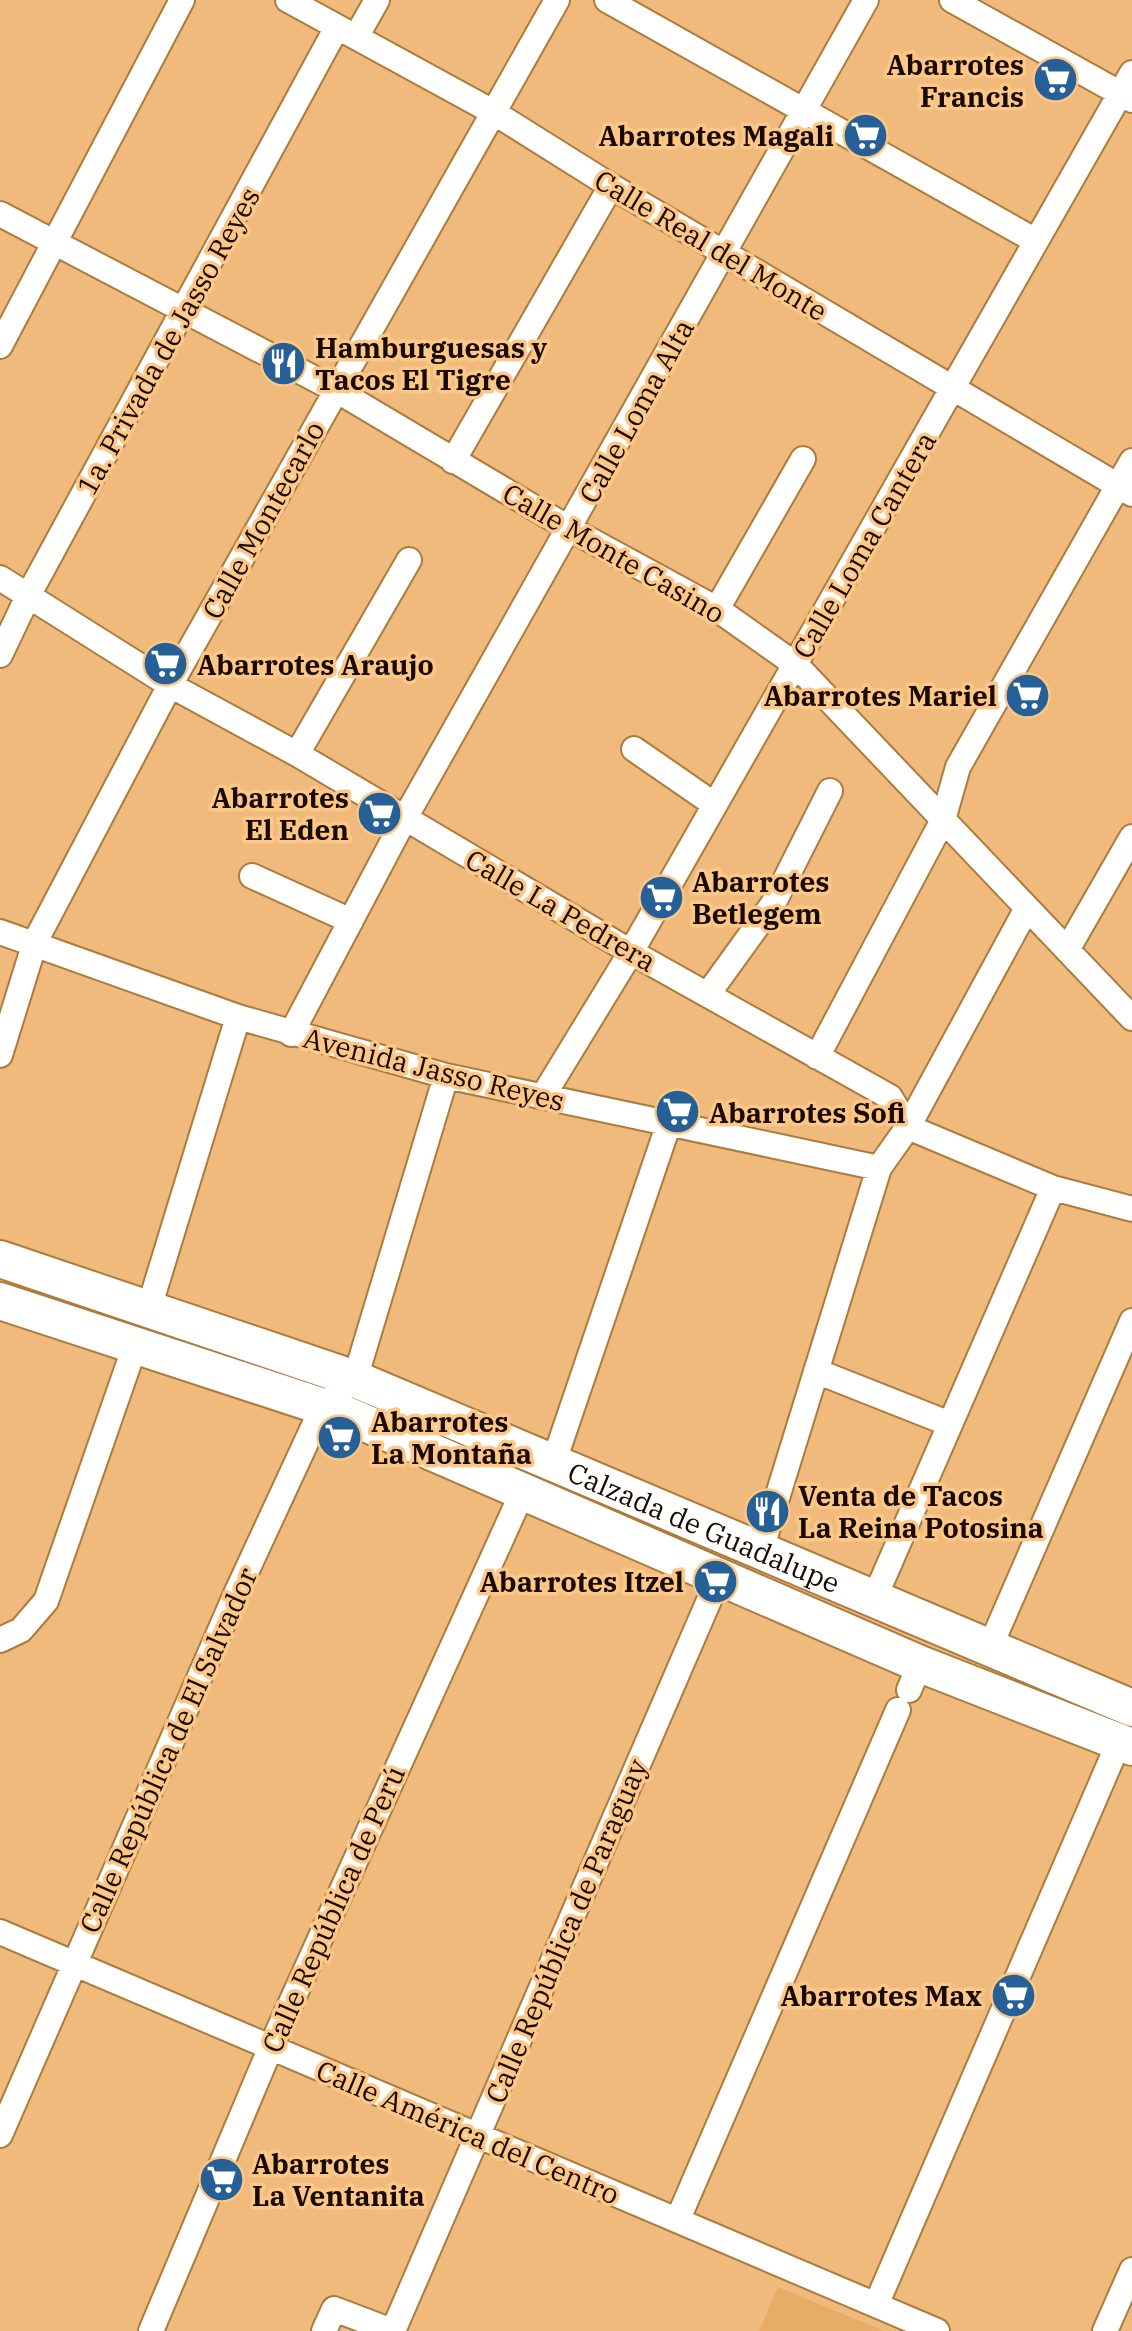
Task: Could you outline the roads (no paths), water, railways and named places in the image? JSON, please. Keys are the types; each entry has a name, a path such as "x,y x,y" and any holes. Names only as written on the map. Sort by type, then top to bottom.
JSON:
{"main road":[{"name":"Calzada de Guadalupe","path":"0,1259 355,1379 760,1553 1131,1705"},
{"name":"Calzada de Guadalupe","path":"0,1301 323,1406 523,1491 720,1575 909,1688 1126,1745"}],"street":[{"path":"0,346 182,0"},
{"name":"Calle Real del Monte","path":"288,0 493,112 611,186 1125,490"},
{"name":"1a. Privada de Jasso Reyes","path":"0,655 29,594 186,311 347,32 377,0"},
{"name":"Calle Montecarlo","path":"0,1055 35,942 170,685 557,0"},
{"path":"607,0 1036,241"},
{"name":"Calle Loma Alta","path":"291,1034 405,818 866,0"},
{"path":"952,0 1128,89"},
{"name":"Calle Loma Cantera","path":"543,1096 631,952 1036,241 1128,89"},
{"path":"453,461 611,186"},
{"name":"Calle Monte Casino","path":"0,214 336,390 570,529 717,609 796,665 1132,1018"},
{"path":"717,609 803,459"},
{"path":"817,1057 943,820 958,767 1125,490 1132,461"},
{"path":"297,754 409,560"},
{"name":"Calle La Pedrera","path":"0,578 170,685 297,754 631,952 890,1097 908,1127"},
{"path":"634,749 715,805"},
{"path":"708,994 773,904 830,791"},
{"path":"1067,950 1132,837"},
{"path":"252,876 351,921"},
{"path":"760,1553 879,1168 908,1127 1027,908"},
{"name":"Avenida Jasso Reyes","path":"0,932 238,1017 446,1076 879,1168"},
{"path":"149,1308 238,1017"},
{"path":"355,1379 446,1076"},
{"path":"553,1464 669,1123"},
{"path":"908,1127 1053,1188 1132,1209"},
{"path":"874,1599 1053,1188"},
{"path":"990,1647 1132,1321"},
{"path":"0,1640 21,1630 46,1601 136,1343"},
{"path":"816,1371 950,1424"},
{"name":"Calle República de El Salvador","path":"0,2135 323,1406 355,1379"},
{"name":"Calle República de Perú","path":"151,2331 270,2049 523,1491"},
{"name":"Calle República de Paraguay","path":"392,2331 720,1575"},
{"path":"678,2219 909,1688"},
{"path":"876,2305 1126,1745"},
{"name":"Calle América del Centro","path":"0,1932 476,2138 678,2219 937,2331"},
{"path":"1105,2331 1132,2270"},
{"path":"324,2331 334,2309 392,2331"}],"place":[{"name":"Abarrotes Francis","path":"1055,80"},
{"name":"Abarrotes Magali","path":"865,135"},
{"name":"Hamburguesas y Tacos El Tigre","path":"284,363"},
{"name":"Abarrotes Araujo","path":"166,664"},
{"name":"Abarrotes Mariel","path":"1028,695"},
{"name":"Abarrotes El Eden","path":"380,813"},
{"name":"Abarrotes Betlegem","path":"661,897"},
{"name":"Abarrotes Sofi","path":"678,1112"},
{"name":"Abarrotes La Montaña","path":"340,1437"},
{"name":"Venta de Tacos La Reina Potosina","path":"767,1511"},
{"name":"Abarrotes Itzel","path":"715,1581"},
{"name":"Abarrotes Max","path":"1013,1995"},
{"name":"Abarrotes La Ventanita","path":"221,2179"}]}
